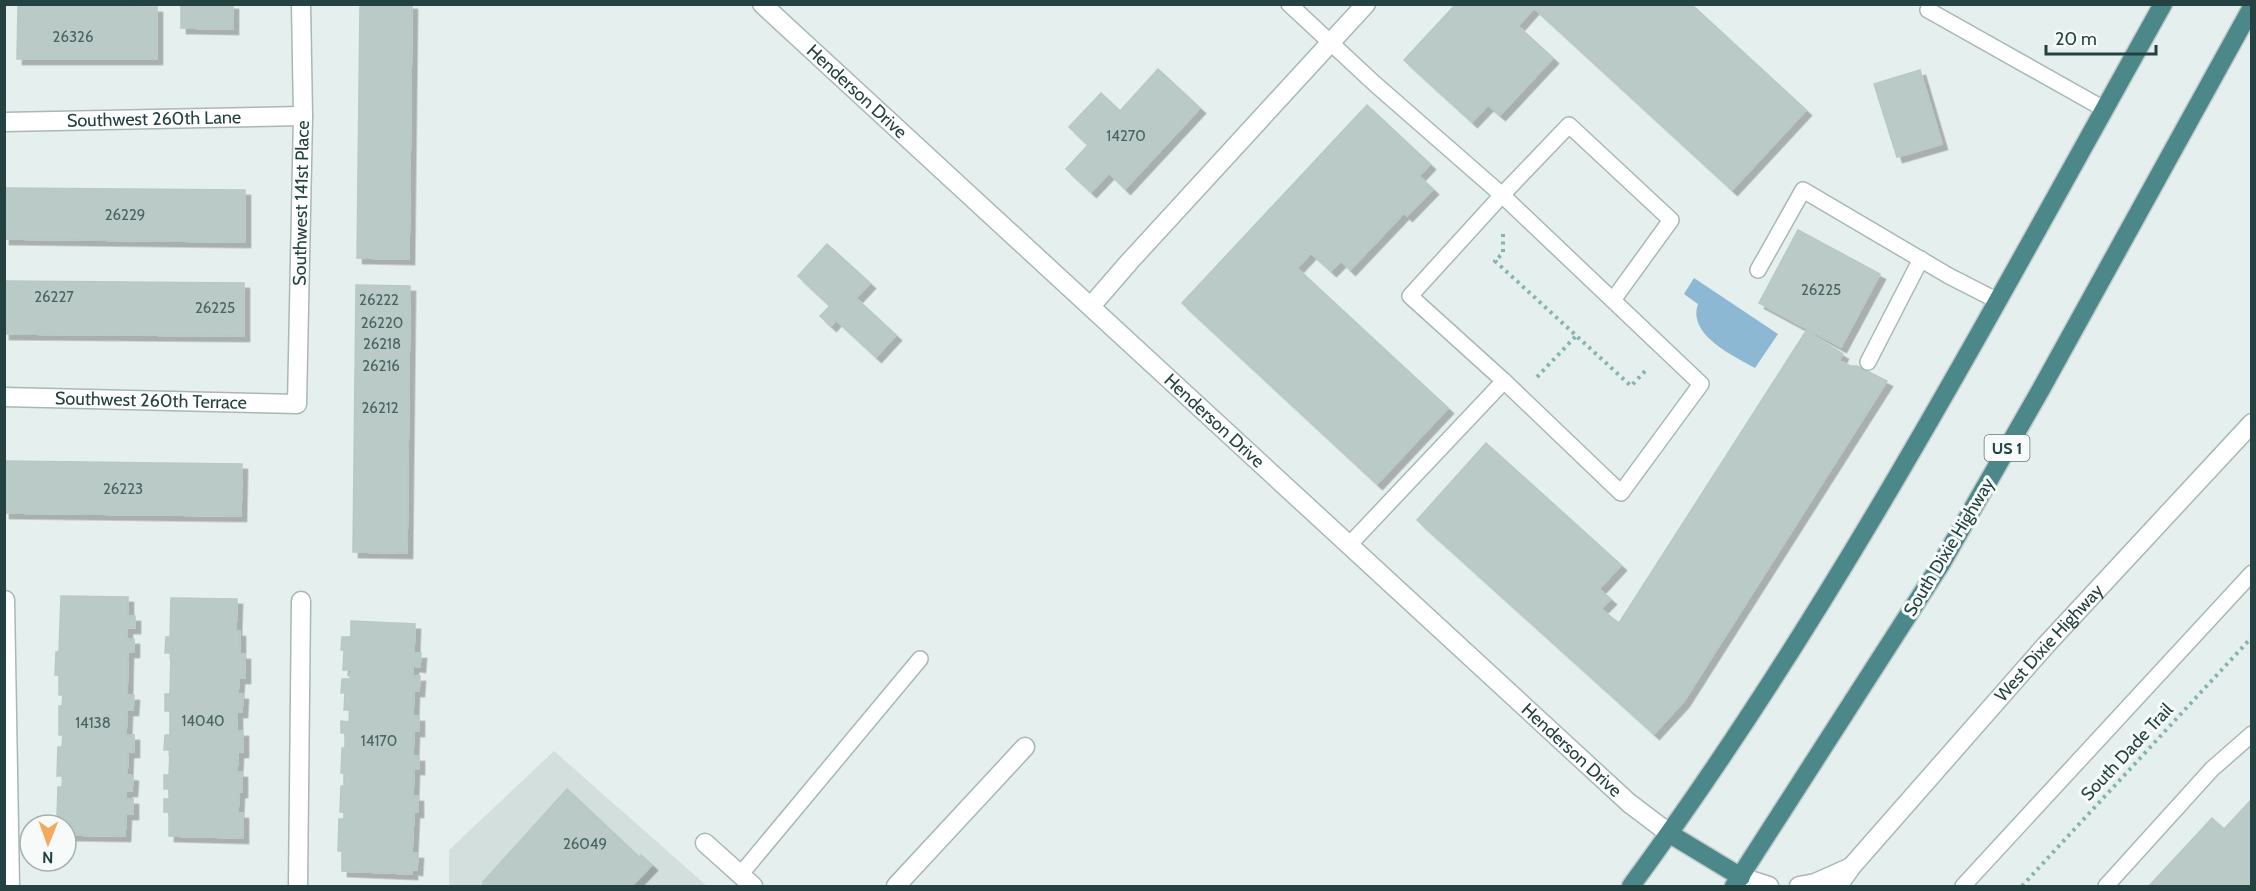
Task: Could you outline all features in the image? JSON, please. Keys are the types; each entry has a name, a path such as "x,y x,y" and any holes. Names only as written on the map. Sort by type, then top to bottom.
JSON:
{"highway":[{"path":"1631,886 1670,834 1776,678 1865,532 1998,301 2163,4"},
{"name":"South Dixie Highway","path":"1737,882 1941,564 2252,7"},
{"path":"1670,834 1737,882"}],"street":[{"name":"Southwest 141st Place","path":"297,404 303,116 301,4"},
{"name":"Henderson Drive","path":"762,4 1629,803 1670,834"},
{"path":"1091,306 1366,4"},
{"name":"Southwest 260th Lane","path":"4,123 303,116"},
{"name":"Southwest 260th Terrace","path":"4,398 297,404"},
{"name":"West Dixie Highway","path":"1838,886 1852,866 2046,645 2252,423"},
{"path":"5,600 9,886"},
{"path":"298,886 301,601"},
{"path":"896,886 1025,747"},
{"path":"705,843 746,881"},
{"name":"West Dixie Highway","path":"1799,886 1815,883 1852,866"},
{"path":"1737,882 1769,886"}],"lane":[{"path":"1289,4 1502,195 1701,384 1621,493 1504,381 1410,296 1502,195 1569,125 1671,220 1613,300"},
{"path":"1928,10 2104,109"},
{"path":"1758,270 1803,190 1998,301"},
{"path":"1868,362 1921,259"},
{"path":"1349,545 1504,381"},
{"path":"1963,886 2252,573"},
{"path":"746,881 920,659"},
{"path":"2106,886 2212,769 2252,734"}],"path":[{"path":"1503,233 1503,253 1495,261 1631,386 1653,362"},
{"path":"1532,382 1576,336"},
{"name":"South Dade Trail","path":"2022,886 2252,637"}],"shaded area":[{"path":"554,751 707,886 449,886 449,850"}],"water":[{"path":"1694,278 1778,334 1755,368 1714,343 1699,325 1696,315 1698,304 1684,294"}],"building":[{"path":"181,4 233,4 233,29 181,28"},
{"path":"360,4 412,4 409,259 357,258"},
{"path":"1456,4 1691,4 1806,110 1732,190 1534,8 1518,26 1553,58 1500,115 1488,105 1472,122 1404,60"},
{"path":"18,6 157,7 157,59 17,59"},
{"path":"1158,69 1200,108 1125,189 1109,173 1091,192 1066,169 1088,145 1069,127 1101,93 1120,111"},
{"path":"1920,70 1942,144 1897,157 1874,84"},
{"path":"1367,105 1430,164 1419,176 1433,189 1407,216 1404,213 1350,270 1341,261 1331,271 1311,253 1297,268 1448,408 1377,484 1182,303"},
{"path":"4,188 245,190 245,242 4,239"},
{"path":"1798,230 1880,274 1841,347 1759,303"},
{"path":"827,244 870,283 856,298 896,335 876,357 836,320 831,326 820,316 830,306 798,276"},
{"path":"4,281 244,283 244,336 4,334"},
{"path":"356,285 410,286 407,553 353,552"},
{"path":"1806,331 1843,354 1839,361 1857,366 1887,381 1684,701 1654,734 1417,520 1486,443 1621,565 1599,589 1611,599 1601,609 1619,623"},
{"path":"4,461 242,464 241,516 4,513"},
{"path":"61,596 128,597 128,616 135,616 135,628 127,628 127,639 134,639 134,652 128,652 127,695 134,695 133,710 127,710 126,735 134,735 134,752 128,752 127,775 133,776 132,791 126,791 126,799 133,799 133,814 126,814 125,836 78,835 78,813 57,813 58,787 62,787 63,776 57,776 58,747 62,747 63,735 59,735 59,706 62,706 63,695 59,695 59,675 55,675 56,652 59,652"},
{"path":"171,598 237,599 236,631 240,631 240,654 245,654 245,678 239,678 238,694 243,694 242,712 237,712 237,731 243,731 243,752 238,752 237,772 242,772 242,792 239,792 238,813 243,813 243,838 169,836 169,812 164,812 164,799 169,799 169,789 164,789 164,775 169,775 170,750 164,750 165,735 170,735 170,711 165,711 165,694 170,694 171,653 165,653 166,637 170,637"},
{"path":"351,621 415,624 414,653 421,653 420,667 413,666 413,676 420,676 419,691 414,691 413,716 419,716 419,731 414,731 413,756 419,756 419,769 414,769 413,796 418,796 418,812 414,812 412,853 418,853 417,870 412,869 412,874 342,871 342,851 338,851 339,819 344,819 344,812 340,812 341,786 344,786 344,773 341,773 345,733 341,733 341,721 349,722 350,710 344,710 345,693 341,693 342,679 350,679 351,670 343,670 344,650 341,650 342,637 351,637"},
{"path":"567,789 639,857 641,855 652,865 632,886 483,886 483,882"},
{"path":"2252,799 2252,886 2149,886 2212,818 2224,829"}]}
